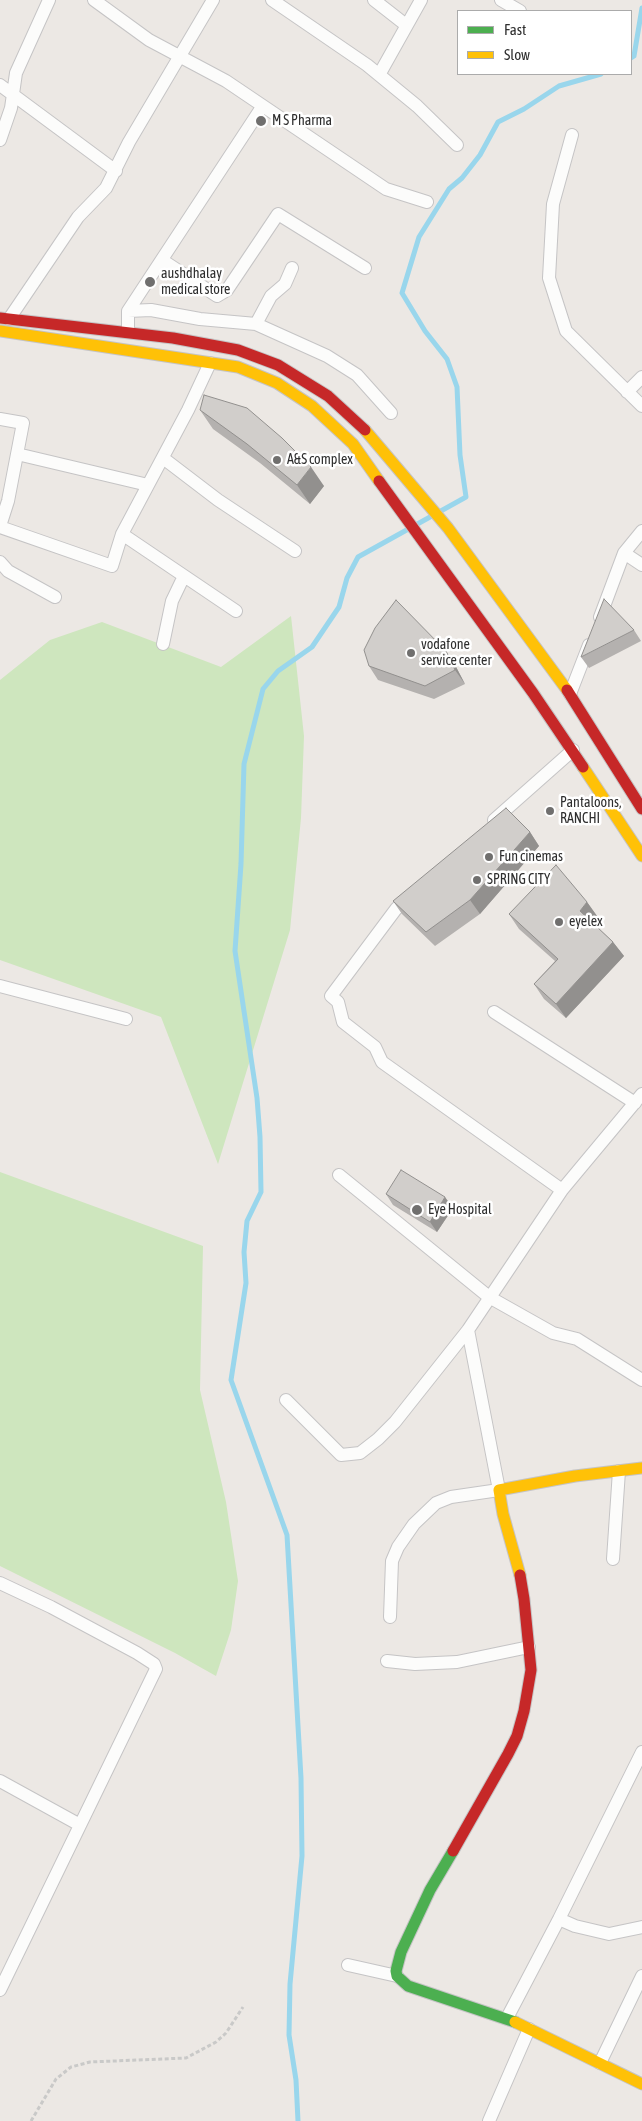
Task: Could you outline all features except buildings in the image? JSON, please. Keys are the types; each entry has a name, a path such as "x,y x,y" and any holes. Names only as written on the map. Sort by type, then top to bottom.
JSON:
{"main road":[{"path":"4,318 173,338 238,350 278,365 328,396 363,427 448,528 469,582 572,750 642,856"},
{"path":"0,331 238,367 277,384 312,406 352,444 426,548 469,582 570,694 642,809"},
{"path":"642,1468 574,1476 499,1490 503,1514 517,1561 524,1599 531,1670 528,1692 517,1736 430,1890 397,1964 397,1976 408,1986 507,2018 642,2084"}],"street":[{"path":"0,140 12,108 16,73 50,0"},
{"path":"94,0 149,40 226,81 386,189 427,202"},
{"path":"4,318 78,217 106,188 129,142 213,0"},
{"path":"272,0 288,5 379,75 417,106 457,145"},
{"path":"374,0 406,25"},
{"path":"379,75 421,0"},
{"path":"501,0 518,10"},
{"path":"0,85 116,171"},
{"path":"128,332 128,311 262,107"},
{"path":"572,135 552,204 549,278 566,331 642,406"},
{"path":"162,260 217,296 227,290 278,214 366,268"},
{"path":"256,324 272,296 285,284 292,268"},
{"path":"128,311 151,310 200,319 256,324 327,356 357,375 391,413"},
{"path":"0,419 23,423 8,501 0,527 112,566 122,534 188,410 210,363"},
{"path":"627,392 642,377"},
{"path":"17,454 148,485"},
{"path":"163,458 218,500 295,551"},
{"path":"570,694 624,553 642,531"},
{"path":"122,534 236,611"},
{"path":"624,553 642,565"},
{"path":"3,571 55,597"},
{"path":"163,644 172,601 184,576"},
{"path":"484,830 572,750"},
{"path":"418,889 396,909 331,996 338,1002 343,1022 375,1047 382,1062 562,1190"},
{"path":"0,986 126,1019"},
{"path":"286,1400 341,1455 360,1453 378,1439 395,1422 468,1330 562,1190 638,1099 494,1012"},
{"path":"339,1175 489,1297 553,1333 577,1339 642,1380"},
{"path":"390,1617 392,1562 398,1547 414,1524 436,1503 451,1497 499,1490 468,1330"},
{"path":"613,1559 619,1471"},
{"path":"0,1583 51,1607 148,1659 156,1669 0,1990"},
{"path":"386,1661 415,1664 457,1662 529,1647"},
{"path":"507,2018 559,1919 642,1752"},
{"path":"0,1781 80,1825"},
{"path":"559,1919 575,1926 609,1934 642,1927"},
{"path":"348,1965 397,1976"},
{"path":"600,2063 642,1976"},
{"path":"490,2121 529,2029"}],"path":[{"path":"31,2121 56,2079 70,2067 98,2061 186,2058 216,2042 226,2033 243,2007"}],"green space":[{"path":"291,616 304,736 301,818 290,930 218,1164 161,1017 0,960 0,680 50,640 102,622 221,667"},
{"path":"0,1172 203,1246 200,1390 226,1502 238,1581 231,1630 216,1676 175,1653 0,1566"}],"waterway":[{"path":"632,57 634,56 642,8"},
{"path":"298,2121 296,2080 289,2035 290,1984 302,1856 301,1778 287,1535 231,1380 246,1283 244,1252 247,1221 261,1192 257,1098 235,951 241,864 244,764 263,689 278,671 312,647 339,607 347,578 358,557 466,497 460,455 457,387 447,359 425,331 402,293 419,237 449,189 462,178 480,155 498,122 524,109 559,86 598,75"}],"traffic: fast":[{"path":"453,1851 430,1890 401,1952 396,1971 397,1976 408,1986 515,2022"}],"traffic: slow":[{"path":"0,331 238,367 277,383 312,406 353,444 379,481"},
{"path":"365,430 448,528 567,690"},
{"path":"583,767 642,856"},
{"path":"520,1575 503,1514 499,1490 575,1476 642,1468"},
{"path":"515,2022 642,2084"}],"traffic: jam":[{"path":"0,318 173,338 238,350 278,365 328,396 365,430"},
{"path":"379,481 533,693 583,767"},
{"path":"567,690 642,809"},
{"path":"453,1851 508,1754 517,1736 524,1711 531,1670 520,1575"}],"place":[{"name":"M S Pharma","path":"261,121"},
{"name":"aushdhalay medical store","path":"150,282"},
{"name":"A&S complex","path":"277,460"},
{"name":"vodafone service center","path":"411,653"},
{"name":"Pantaloons, RANCHI","path":"550,811"},
{"name":"Fun cinemas","path":"489,857"},
{"name":"SPRING CITY","path":"477,880"},
{"name":"eyelex","path":"559,922"},
{"name":"Eye Hospital","path":"417,1210"}]}
